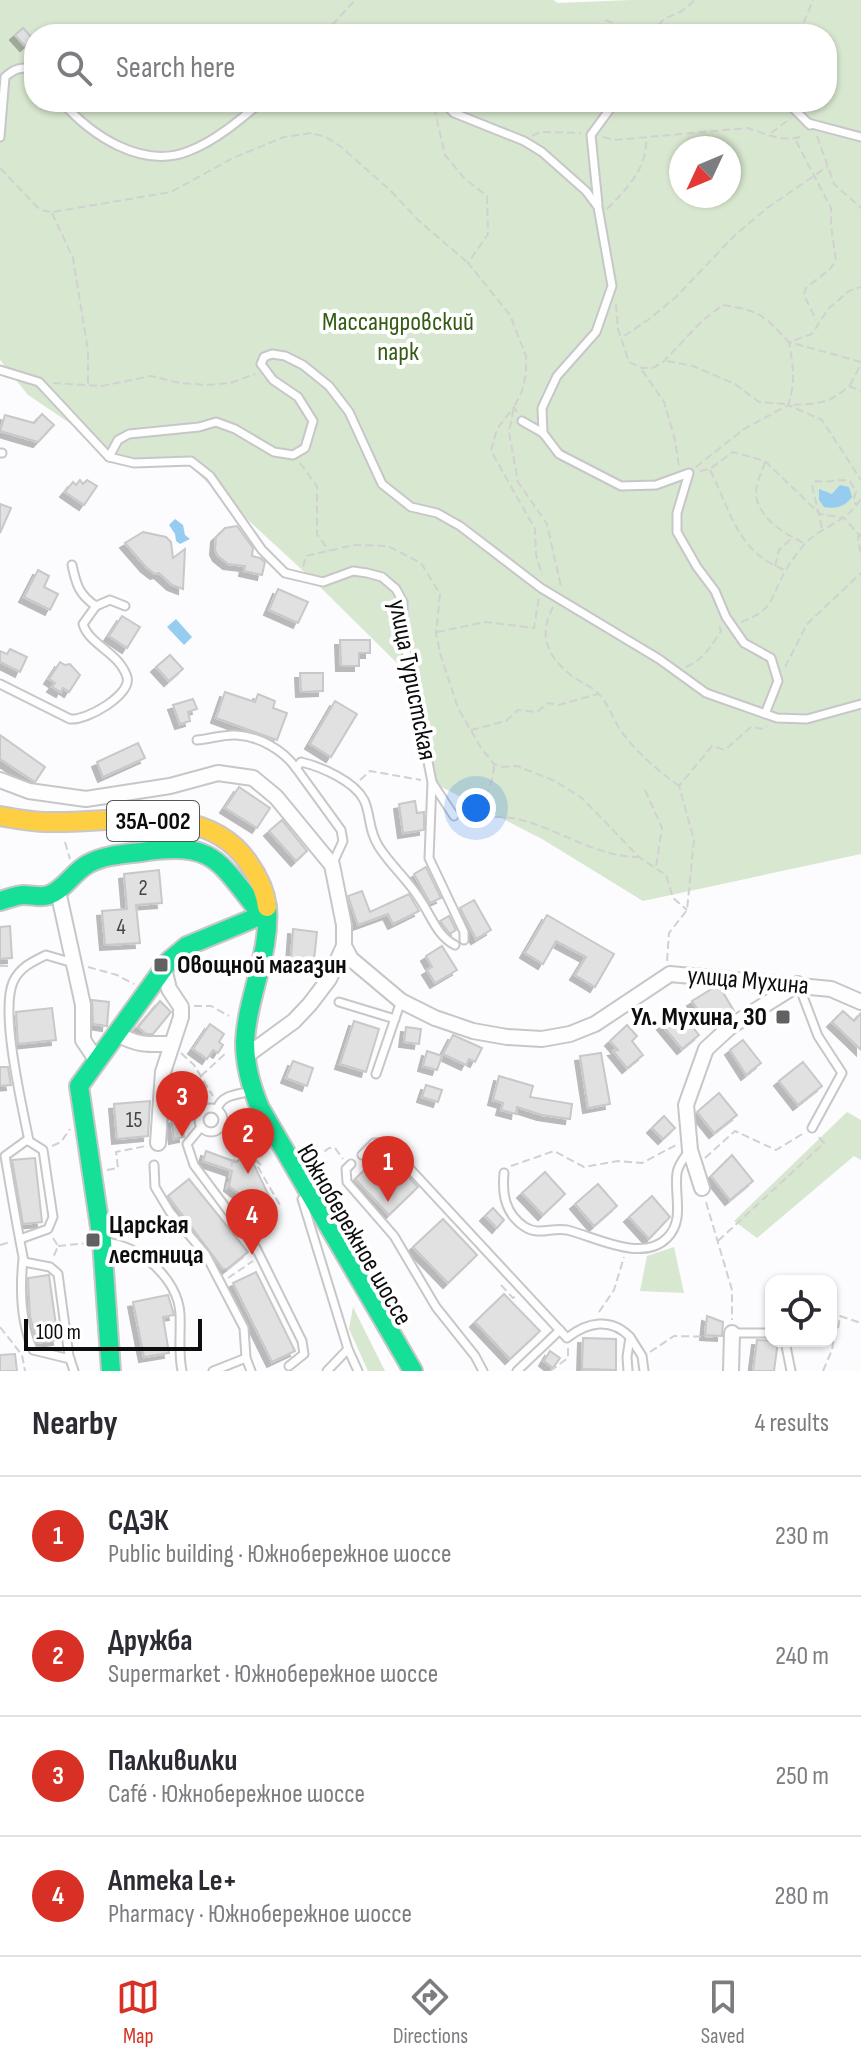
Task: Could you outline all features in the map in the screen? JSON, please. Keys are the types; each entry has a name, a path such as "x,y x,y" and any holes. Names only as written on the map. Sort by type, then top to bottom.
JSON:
{"main road":[{"name":"Южнобережное шоссе","path":"0,816 38,823 124,820 187,824 207,829 241,852 261,877 269,910 246,1033 249,1083 260,1108 413,1371"},
{"name":"Южнобережное шоссе","path":"0,826 40,833 147,831 195,835 234,856 253,878 262,899 262,915 238,1035 238,1082 403,1371"},
{"path":"0,901 25,895 44,897 58,891 83,867 101,859 169,846 207,853 220,863 262,915 187,946 164,968 79,1086 102,1241 111,1370"}],"street":[{"path":"0,780 29,791 86,799 170,786 218,773 253,778 276,797 332,865 344,925 344,946 329,979 310,1004 294,1021 246,1056"},
{"path":"58,891 83,1005 83,1040 97,1061"},
{"name":"улица Мухина","path":"344,946 351,959 401,1001 435,1018 473,1031 507,1037 542,1039 570,1034 595,1024 670,974 798,984 831,989 861,1002"},
{"path":"158,1143 163,1072 181,1017 181,1007 169,989 164,968"},
{"path":"702,1188 689,1143 686,1105 706,1049 731,1026 798,984"},
{"path":"118,1034 130,1042 172,1044"},
{"path":"731,1335 731,1371"}],"lane":[{"path":"0,137 5,77 12,70 24,67"},
{"path":"72,112 96,135 118,146 143,154 166,155 188,152 249,112"},
{"path":"453,112 524,141 542,152 586,191 599,212"},
{"path":"543,433 542,408 557,376 596,332 612,286 599,212 591,135 608,112"},
{"path":"798,113 811,126 861,137"},
{"path":"0,370 39,382 109,457 118,440 129,434 199,427 216,422 235,429 274,452 293,455 305,448 313,421 298,397 264,371 261,364 264,357 272,354 285,356 303,365 329,386 349,412 382,484 411,507 437,513 460,526 565,605 659,659 706,693 777,718 807,719 861,704"},
{"path":"522,421 543,433 559,454 621,486 656,485 689,473"},
{"name":"улица Туристская","path":"109,457 134,463 191,461 210,476 262,550 285,573 323,582 353,571 367,573 382,577 396,589 403,602 403,636 432,782"},
{"path":"689,473 677,513 677,532 744,643 771,658 778,681 765,714"},
{"path":"72,565 83,597 96,606"},
{"path":"0,684 70,719 90,715 121,694 128,687 128,681 118,659 85,631 83,624 96,606 110,600 125,606"},
{"path":"197,740 237,735 268,744 289,758 341,830 343,841 332,865"},
{"path":"296,768 301,762 314,765 353,786 364,801 370,831 379,847 399,875 414,888 445,940 455,945"},
{"path":"432,782 454,816"},
{"path":"432,782 429,858 464,932 464,940"},
{"path":"29,1141 8,1010 12,983 24,966 46,955 75,964"},
{"path":"798,984 818,1036 842,1073 812,1128"},
{"path":"376,1074 401,1001"},
{"path":"339,1002 395,1019"},
{"path":"0,1047 12,1045"},
{"path":"201,1127 199,1119 202,1112 218,1106 230,1096 243,1093"},
{"path":"201,1127 212,1132 221,1126 223,1118 218,1106"},
{"path":"201,1127 187,1144 194,1165 260,1256 302,1341 304,1354 289,1366"},
{"path":"20,1239 48,1229 53,1217 43,1150 27,1140 5,1156 24,1262 50,1267 58,1274 74,1371"},
{"path":"362,1155 374,1143 385,1142 567,1338 592,1324 621,1328 642,1356 644,1371"},
{"path":"504,1173 502,1192 507,1209 524,1227 539,1233 552,1228 568,1230 627,1247 652,1249 667,1239 678,1224 677,1170 689,1143"},
{"path":"154,1165 155,1187 170,1212 206,1255 244,1328 246,1358 251,1371"},
{"path":"350,1165 346,1169 347,1182 394,1236 436,1307 475,1356 483,1371"},
{"path":"301,1196 348,1349 358,1371"},
{"path":"102,1241 120,1243 136,1252 160,1271 175,1294 180,1313 178,1352 182,1371"},
{"path":"23,1257 21,1279 26,1336 33,1350 70,1359"},
{"path":"493,1272 500,1265"},
{"path":"517,1371 560,1330"},
{"path":"731,1335 765,1333"},
{"path":"628,1371 630,1337"},
{"path":"786,1347 791,1371"},
{"path":"327,1371 348,1349"},
{"path":"213,1371 246,1358"}],"path":[{"path":"333,24 355,0"},
{"path":"659,24 695,0"},
{"path":"803,24 813,0"},
{"path":"605,20 616,24"},
{"path":"436,112 445,155 464,178 487,196 488,234 468,263"},
{"path":"769,135 798,113"},
{"path":"524,141 540,132 591,135 615,140 748,128 796,139 811,126 834,184 861,208"},
{"path":"0,168 40,210 52,212 171,192 233,158 284,137 311,133 326,137 340,146 468,263 510,315 526,356 524,382 509,432 518,482 547,524 565,605 553,607 545,622 544,635 550,651 570,675 599,694 619,728 645,762 679,786 694,840 687,910 669,933 666,957 670,974"},
{"path":"599,212 637,174 647,153 645,136"},
{"path":"796,139 831,208 836,261 806,288 804,295 817,322"},
{"path":"622,337 676,297 735,235 767,208 828,166"},
{"path":"52,212 73,258 88,351 88,386"},
{"path":"789,342 812,334 828,309 849,291 861,287"},
{"path":"616,300 618,329 624,352 629,362 642,368 653,368 664,361 703,320 723,305 748,309 765,316 789,342 861,363 849,386 836,398 820,404 788,405 759,402 735,384 693,366 664,361"},
{"path":"689,473 744,429 788,405 794,372 789,342"},
{"path":"642,368 664,402 675,440 680,476"},
{"path":"39,382 102,386 151,376 180,383 219,384 264,371"},
{"path":"849,386 861,391"},
{"path":"788,405 822,420 861,480"},
{"path":"514,407 522,421"},
{"path":"436,633 485,622 534,628 542,578 536,555 535,529 491,451 497,429 514,407"},
{"path":"689,473 710,469 733,452 765,461 820,514 844,518 860,536 861,555"},
{"path":"293,455 317,486 317,534 330,552"},
{"path":"765,461 756,499 773,525 805,544"},
{"path":"710,469 751,550 764,562 785,570"},
{"path":"822,529 812,485 816,481 825,483 837,478 850,481 856,492 853,501 857,505"},
{"path":"732,625 758,616 772,602 785,570 805,544 822,529 844,518 861,498"},
{"path":"775,566 779,550 793,538"},
{"path":"778,681 807,624 861,573"},
{"path":"659,659 678,668 699,661 721,631 718,624"},
{"path":"599,694 559,705 548,703 537,712 518,710 506,721 470,730 494,764 517,766 574,792 639,857 666,875 673,898 687,910"},
{"path":"679,786 712,746 725,750 751,727 763,729 777,718"},
{"path":"471,820 493,783 494,764"},
{"path":"353,786 370,771 432,782"},
{"path":"645,790 662,828 656,868"},
{"path":"454,816 471,820 498,816 534,825 618,857 639,857"},
{"path":"64,839 70,860"},
{"path":"75,964 117,975 150,991"},
{"path":"181,1007 211,1006 229,1015 231,1024"},
{"path":"201,1076 226,1054 229,1043"},
{"path":"172,1044 194,1065 218,1106"},
{"path":"43,1150 61,1142 81,1115"},
{"path":"221,1126 263,1167"},
{"path":"695,1166 735,1131 776,1150 812,1128"},
{"path":"90,1174 118,1168 116,1152 158,1143"},
{"path":"504,1173 514,1163 554,1151 584,1167 618,1161 642,1163 689,1143"},
{"path":"718,1241 824,1143"},
{"path":"302,1144 315,1161 329,1148 335,1148 350,1165"},
{"path":"223,1204 232,1163 243,1147"},
{"path":"242,1229 280,1205 255,1162 257,1160"},
{"path":"642,1356 674,1336 731,1335 732,1290 702,1188"},
{"path":"50,1267 58,1246 102,1241"},
{"path":"592,1324 614,1290 627,1247"},
{"path":"221,1283 260,1256"},
{"path":"501,1285 513,1298"},
{"path":"823,1371 840,1316 861,1323"},
{"path":"0,1327 22,1355 25,1371"},
{"path":"550,1371 568,1358 567,1338"}],"shaded area":[{"path":"190,1094 192,1098 188,1111 182,1117 171,1119 177,1104"}],"green space":[{"name":"Массандровский парк","path":"0,0 553,0 558,3 861,0 861,854 643,901 542,839 428,780 412,683 399,665 312,579 182,459 118,461 28,395 0,360"},
{"path":"847,1112 861,1120 861,1160 854,1156 757,1238 734,1221"},
{"path":"674,1247 684,1293 640,1291 647,1256"},
{"path":"353,1307 385,1371 368,1371 349,1329"}],"water":[{"path":"840,485 849,487 852,497 840,506 824,507 819,500 819,489 832,494"},
{"path":"175,519 183,525 185,535 190,539 180,544 169,525"},
{"path":"176,619 192,637 184,645 167,627"}],"building":[{"path":"24,29 24,45 15,35"},
{"path":"42,414 54,425 38,442 0,431 5,415 34,423"},
{"path":"80,480 83,484 87,480 97,486 84,505 65,492 73,482 76,485"},
{"path":"0,504 11,508 0,533"},
{"path":"237,526 253,548 252,556 265,562 262,575 244,571 245,566 228,564 218,556 216,537 225,528"},
{"path":"143,532 166,537 171,542 173,558 185,549 183,589 146,567 125,543"},
{"path":"38,570 49,576 44,587 58,594 50,610 24,597"},
{"path":"278,589 308,602 298,623 269,610"},
{"path":"122,616 140,627 127,648 109,636"},
{"path":"340,640 370,640 370,653 359,653 359,666 341,666"},
{"path":"10,649 27,657 20,672 0,662 0,651 7,654"},
{"path":"170,655 183,669 169,681 156,667"},
{"path":"60,662 70,664 80,675 69,692 52,687 55,683 49,679"},
{"path":"300,673 323,673 323,691 301,692"},
{"path":"225,692 255,702 258,694 275,701 273,708 287,713 277,740 216,718"},
{"path":"193,699 197,709 188,712 190,721 180,724 173,705"},
{"path":"335,701 357,714 331,757 310,744"},
{"path":"0,735 45,767 35,782 0,759"},
{"path":"138,743 145,758 103,777 97,762"},
{"path":"239,787 270,808 257,828 225,808"},
{"path":"415,801 417,813 424,812 424,830 403,833 399,804"},
{"path":"282,820 307,851 296,861 269,831"},
{"path":"426,867 441,898 430,903 414,874"},
{"path":"159,870 162,903 136,905 140,943 105,945 102,911 127,909 124,874"},
{"path":"362,891 370,912 409,894 419,911 393,924 388,914 358,925 348,896"},
{"path":"474,900 491,930 476,939 460,908"},
{"path":"547,915 614,954 595,987 575,975 586,957 556,941 543,964 525,953"},
{"path":"449,916 456,930 450,934 440,921"},
{"path":"10,926 12,958 0,959 0,927"},
{"path":"293,929 317,932 314,960 291,958"},
{"path":"442,946 457,970 435,983 427,970 432,967 426,956"},
{"path":"713,988 721,989 734,1011 714,1023 706,1010 700,1013 692,1001"},
{"path":"92,1000 109,1002 107,1026 93,1024"},
{"path":"160,1001 171,1012 153,1034 146,1034 138,1027"},
{"path":"52,1008 56,1040 18,1044 16,1012"},
{"path":"679,1010 699,1035 682,1049 662,1025"},
{"path":"843,1011 854,1021 861,1013 861,1050 832,1022"},
{"path":"354,1021 379,1029 366,1072 340,1064"},
{"path":"210,1024 224,1034 218,1053 213,1050 207,1059 193,1049"},
{"path":"627,1025 637,1036 632,1041 643,1055 627,1068 613,1051 618,1050 610,1041"},
{"path":"406,1027 421,1029 419,1044 404,1042"},
{"path":"453,1035 482,1048 475,1062 469,1059 466,1065 443,1054"},
{"path":"743,1040 761,1063 746,1075 730,1050"},
{"path":"427,1051 442,1056 437,1070 423,1066"},
{"path":"601,1053 610,1104 588,1108 580,1056"},
{"path":"293,1061 313,1068 307,1086 286,1078"},
{"path":"803,1062 822,1086 798,1105 779,1081"},
{"path":"0,1067 8,1067 11,1085 0,1086"},
{"path":"499,1076 533,1086 530,1097 572,1104 570,1119 517,1107 516,1114 501,1110 503,1103 493,1100"},
{"path":"426,1085 442,1090 438,1102 422,1097"},
{"path":"203,1088 207,1097 194,1102 190,1094"},
{"path":"719,1093 737,1115 714,1133 697,1112"},
{"path":"150,1101 148,1136 117,1139 114,1104"},
{"path":"664,1116 675,1128 663,1139 652,1128"},
{"path":"182,1118 184,1137 174,1139 171,1119"},
{"path":"206,1151 236,1162 240,1159 253,1163 269,1196 254,1206 229,1186 232,1171 203,1161"},
{"path":"384,1151 418,1187 389,1215 355,1179"},
{"path":"732,1155 753,1181 730,1200 711,1176"},
{"path":"35,1158 42,1222 23,1224 12,1160"},
{"path":"545,1172 565,1194 543,1215 522,1193"},
{"path":"189,1179 248,1252 227,1269 223,1269 168,1196"},
{"path":"598,1184 617,1206 594,1226 575,1204"},
{"path":"652,1196 670,1217 649,1239 629,1217"},
{"path":"493,1208 504,1220 497,1228 485,1216"},
{"path":"443,1219 477,1255 448,1283 413,1247"},
{"path":"256,1272 295,1351 272,1362 233,1283"},
{"path":"49,1275 58,1340 37,1343 30,1316 28,1278"},
{"path":"504,1294 540,1331 510,1359 475,1322"},
{"path":"168,1295 174,1315 163,1317 169,1353 144,1357 133,1302"},
{"path":"707,1316 723,1322 722,1336 705,1335"},
{"path":"583,1338 616,1339 616,1370 582,1369"},
{"path":"757,1340 765,1340 765,1347 777,1347 774,1371 753,1371"},
{"path":"550,1351 560,1358 553,1368 544,1361"},
{"path":"15,1354 17,1371 0,1371 0,1355"}],"traffic: fast":[{"path":"0,901 21,895 49,895 83,867 101,859 121,854 186,849 201,853 225,869 262,915 187,946 169,961 79,1086 102,1241 111,1371"},
{"path":"267,907 266,941 245,1042 251,1084 260,1108 413,1371"}],"traffic: slow":[{"path":"0,816 49,822 156,819 208,829 230,842 248,862 260,883 267,907"}],"place":[{"name":"Овощной магазин","path":"161,965"},
{"name":"Ул. Мухина, 30","path":"783,1017"},
{"name":"Палкивилки","path":"182,1137"},
{"name":"Дружба","path":"248,1174"},
{"name":"СДЭК","path":"388,1202"},
{"name":"Царская лестница","path":"93,1240"},
{"name":"Аптека Le+","path":"252,1255"}]}
